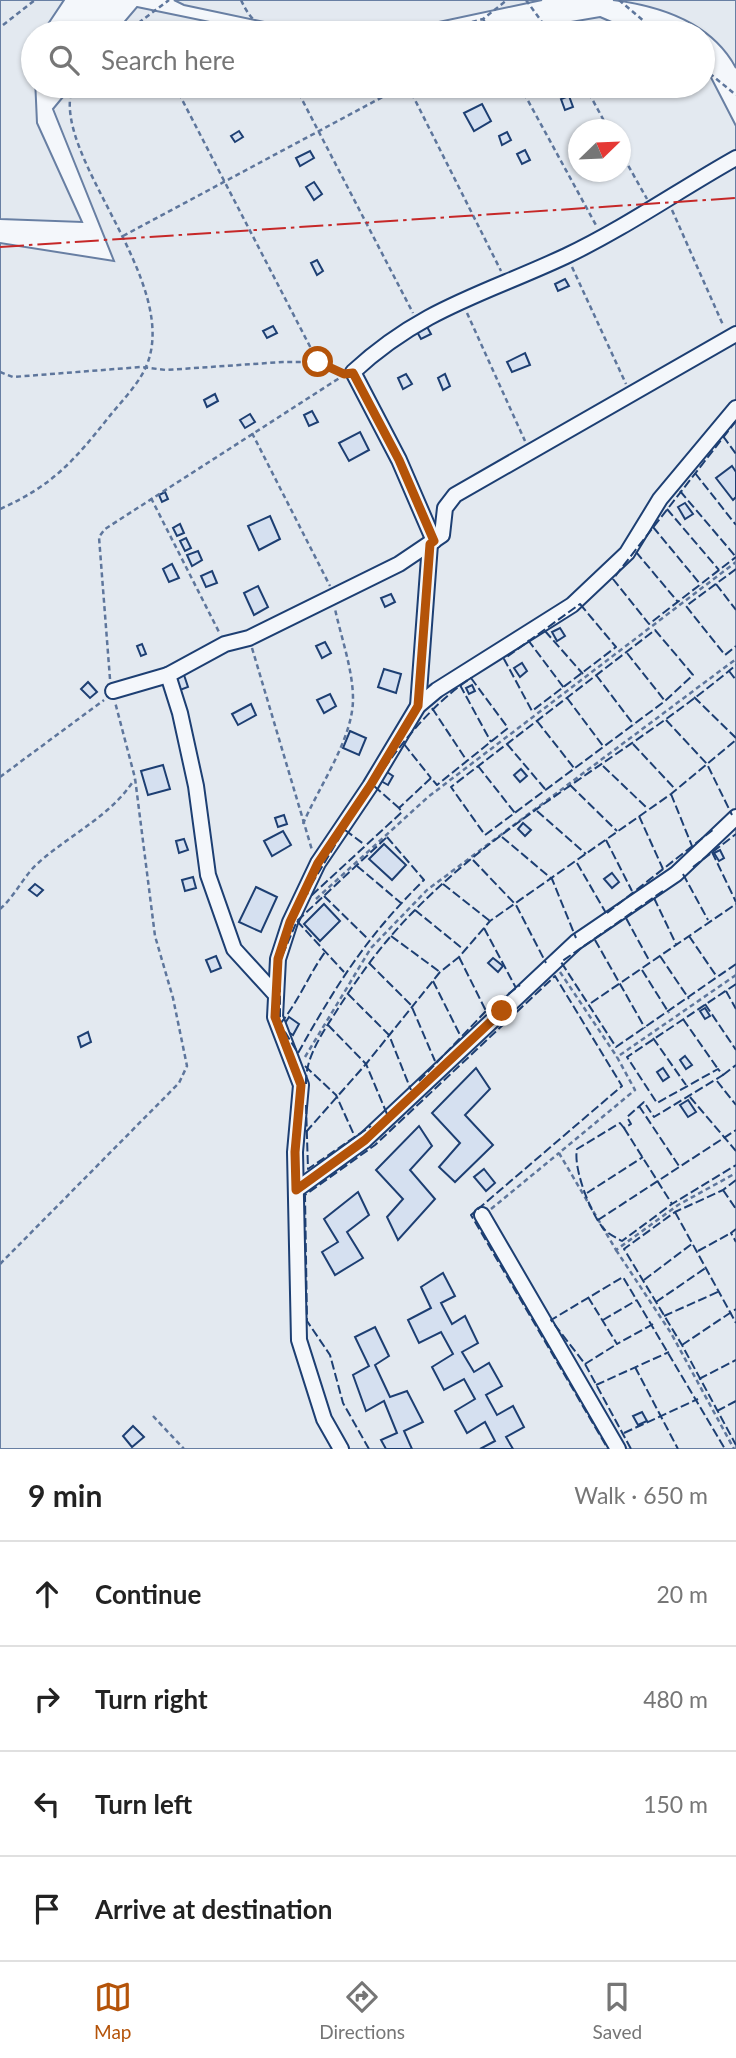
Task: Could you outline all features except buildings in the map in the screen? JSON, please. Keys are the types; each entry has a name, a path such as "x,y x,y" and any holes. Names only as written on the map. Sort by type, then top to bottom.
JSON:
{"street":[{"path":"418,706 432,543 399,460 353,373 417,322 461,299 566,256 736,158"},
{"path":"113,691 167,675 225,644 249,638 335,596 432,543 442,535 445,508 455,495 529,450 732,336"},
{"path":"341,1449 324,1419 299,1340 295,1152 301,1085 275,1017 278,959 297,906 318,863 370,786 418,706 437,690 572,605 626,553 660,499 736,408"},
{"path":"167,675 180,713 196,786 208,875 234,949 276,995"},
{"path":"296,1190 365,1140 576,942 676,874 736,817"},
{"path":"482,1215 618,1449"}],"path":[{"path":"3,25 35,0"},
{"path":"141,21 169,0"},
{"path":"241,0 253,21"},
{"path":"476,21 483,19 507,0"},
{"path":"526,0 541,21"},
{"path":"619,0 644,21"},
{"path":"715,77 736,94"},
{"path":"0,509 34,493 61,473 146,368 152,323 134,260 82,152 67,106 69,98"},
{"path":"182,98 228,183 318,362"},
{"path":"302,98 417,322"},
{"path":"123,236 228,183 384,98"},
{"path":"412,98 506,280"},
{"path":"527,98 602,236"},
{"path":"592,98 603,119"},
{"path":"631,169 652,208"},
{"path":"665,199 732,336"},
{"path":"566,256 630,394"},
{"path":"461,299 529,450"},
{"path":"0,372 13,377 146,368 166,370 318,362 344,374 150,498 105,529 99,537 108,667 135,778 155,936 173,998 187,1066 179,1083 0,1264"},
{"path":"252,433 335,596 353,701 341,742 316,803 303,824"},
{"path":"150,498 225,644"},
{"path":"297,906 318,898 428,797 736,562"},
{"path":"249,638 303,824 318,863"},
{"path":"295,1071 371,948 427,890 736,659"},
{"path":"0,777 113,691"},
{"path":"0,909 13,898 34,867 122,798 135,778"},
{"path":"482,1215 635,1090 617,1056 553,963"},
{"path":"617,1056 736,975"},
{"path":"559,1153 616,1250 671,1333 734,1449"},
{"path":"616,1250 678,1205 736,1173"},
{"path":"153,1416 184,1449"}],"shaded area":[{"path":"0,0 64,0 50,21 21,21 21,98 36,98 37,123 82,222 0,219"},
{"path":"174,0 542,0 443,21 259,21 184,5"},
{"path":"613,0 736,0 736,68 715,41 715,21 687,21 667,12"},
{"path":"137,7 205,21 125,21"},
{"path":"600,17 609,21 576,21"},
{"path":"715,85 736,126 736,1449 0,1449 0,243 114,261 53,109 62,98 715,98"}],"fence":[{"path":"736,421 613,579 649,624 736,557"},
{"path":"723,436 736,454"},
{"path":"695,473 736,525"},
{"path":"680,491 736,557"},
{"path":"667,509 719,570"},
{"path":"653,527 701,585"},
{"path":"636,552 678,602"},
{"path":"736,569 686,606 725,655 736,646"},
{"path":"716,584 736,610"},
{"path":"580,604 616,647 532,711 504,659 580,604"},
{"path":"655,630 693,675 665,701 485,835 451,787 655,630"},
{"path":"545,631 583,674"},
{"path":"528,640 564,688"},
{"path":"627,653 665,701"},
{"path":"306,1084 312,1054 327,1025 374,957 414,911 451,876 530,813 656,726 736,665"},
{"path":"729,671 736,680"},
{"path":"596,675 634,725"},
{"path":"471,678 508,728 437,785 431,778 399,808 402,812 312,895 306,893 378,776 399,748 445,698 471,678"},
{"path":"460,685 491,742"},
{"path":"694,697 736,738"},
{"path":"567,698 603,746"},
{"path":"432,708 467,761"},
{"path":"666,720 707,764 732,815"},
{"path":"537,721 574,768"},
{"path":"306,1132 366,1064 440,972 459,957 490,921 671,794 736,740"},
{"path":"404,744 431,778"},
{"path":"507,744 545,789"},
{"path":"633,744 675,789"},
{"path":"478,766 515,813"},
{"path":"603,766 647,808"},
{"path":"570,785 617,831"},
{"path":"374,786 399,808"},
{"path":"671,794 692,846"},
{"path":"537,811 586,854"},
{"path":"639,816 663,869"},
{"path":"607,913 714,829"},
{"path":"345,830 365,845"},
{"path":"693,867 736,834"},
{"path":"387,837 424,880 385,921 354,962 298,1053 280,1024 280,961 297,921 387,837"},
{"path":"502,837 552,879 576,938"},
{"path":"606,840 632,891"},
{"path":"712,852 736,902"},
{"path":"473,860 516,905 546,963"},
{"path":"577,863 606,913"},
{"path":"357,866 401,903"},
{"path":"683,874 708,920"},
{"path":"443,884 490,921"},
{"path":"663,891 561,962 616,1047 736,964"},
{"path":"324,896 368,939"},
{"path":"654,898 676,944"},
{"path":"591,1003 736,904"},
{"path":"415,910 463,949"},
{"path":"626,918 650,962"},
{"path":"297,921 344,972"},
{"path":"484,928 516,988"},
{"path":"391,936 440,972"},
{"path":"689,936 717,977"},
{"path":"595,940 645,1028"},
{"path":"280,1024 325,952"},
{"path":"660,956 689,999"},
{"path":"459,957 486,1011"},
{"path":"369,963 411,1005 435,1061"},
{"path":"642,970 669,1013"},
{"path":"369,1449 343,1403 330,1355 307,1321 305,1195 375,1145 555,976 622,1086 471,1215 608,1449"},
{"path":"433,981 460,1035"},
{"path":"736,984 627,1057 657,1103 718,1069 723,1075 654,1117 644,1102 627,1117 631,1124 624,1128 620,1123 577,1149 576,1157 580,1178 593,1212 605,1230 622,1241 672,1204 736,1165"},
{"path":"419,1081 486,1011 520,985"},
{"path":"726,991 736,1009"},
{"path":"348,994 389,1035 411,1090"},
{"path":"705,1004 736,1050"},
{"path":"683,1019 718,1069"},
{"path":"328,1025 366,1064 387,1114"},
{"path":"653,1038 686,1085"},
{"path":"723,1075 736,1065"},
{"path":"305,1066 336,1095 355,1137"},
{"path":"717,1081 736,1105"},
{"path":"690,1097 736,1151"},
{"path":"306,1105 308,1169 371,1126"},
{"path":"639,1106 679,1166"},
{"path":"624,1128 672,1204"},
{"path":"598,1220 736,1130"},
{"path":"587,1193 643,1157"},
{"path":"736,1180 723,1190 675,1212 624,1249 682,1345 736,1445"},
{"path":"723,1190 736,1209"},
{"path":"675,1212 736,1323"},
{"path":"736,1229 731,1233 736,1242"},
{"path":"698,1251 731,1233"},
{"path":"644,1280 693,1243"},
{"path":"656,1302 707,1267"},
{"path":"631,1449 585,1364 551,1320 623,1277 725,1449"},
{"path":"664,1316 720,1291"},
{"path":"588,1297 617,1344 653,1324"},
{"path":"603,1320 637,1300"},
{"path":"682,1345 736,1309"},
{"path":"585,1364 617,1344"},
{"path":"596,1385 669,1352"},
{"path":"699,1379 736,1360"},
{"path":"635,1367 678,1449"},
{"path":"624,1433 698,1399"},
{"path":"717,1411 736,1401"}],"power":[{"path":"0,247 736,198"}],"route":[{"path":"318,362 344,374 353,373 399,460 434,541 430,544 418,706 370,786 318,863 290,922 278,959 275,1017 301,1085 295,1152 296,1190 365,1140 502,1011"}]}
